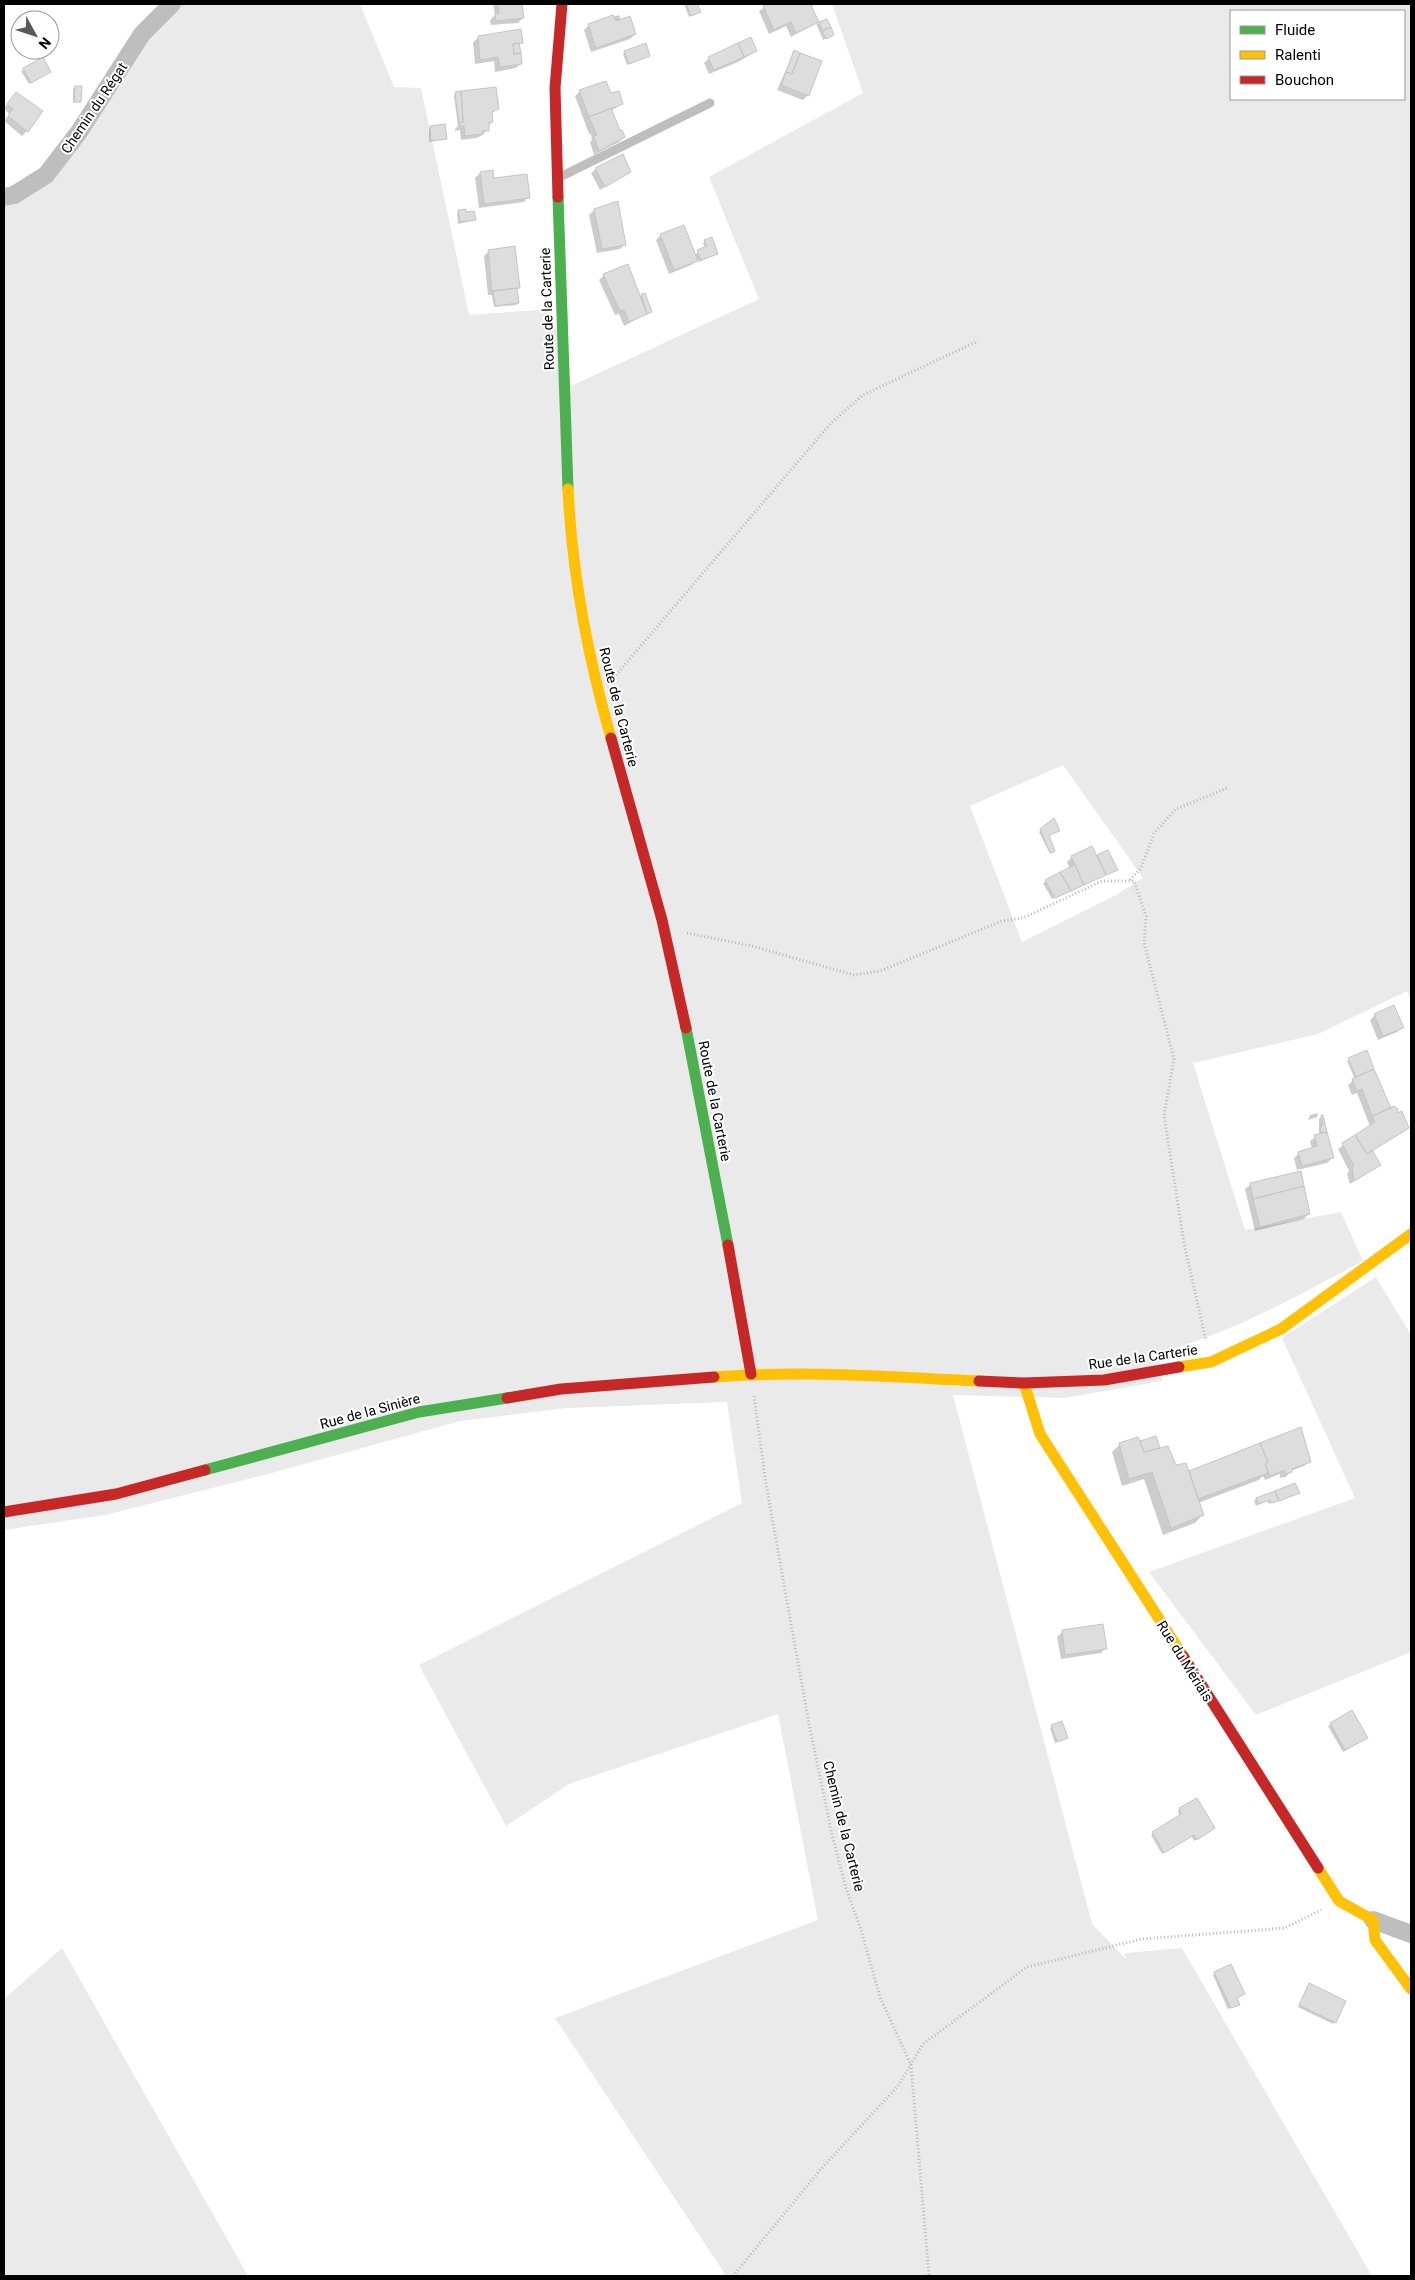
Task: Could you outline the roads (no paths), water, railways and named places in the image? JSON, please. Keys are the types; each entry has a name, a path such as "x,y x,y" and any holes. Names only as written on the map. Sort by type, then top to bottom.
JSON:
{"street":[{"name":"Chemin du Régat","path":"4,197 14,195 46,175 80,132 142,34 172,4"},
{"name":"Route de la Carterie","path":"562,4 556,88 569,515 582,610 595,683 662,920 677,984 722,1213 750,1374"},
{"name":"Rue de la Carterie","path":"750,1374 849,1375 1024,1383 1104,1380 1211,1362 1281,1329 1411,1234"},
{"name":"Rue de la Sinière","path":"4,1512 116,1494 240,1462 419,1412 561,1389 750,1374"},
{"name":"Rue du Mériais","path":"1024,1383 1040,1434 1339,1901 1373,1920 1411,1934"},
{"path":"1373,1920 1375,1940 1411,1989"}],"lane":[{"path":"558,178 710,103"}]}
